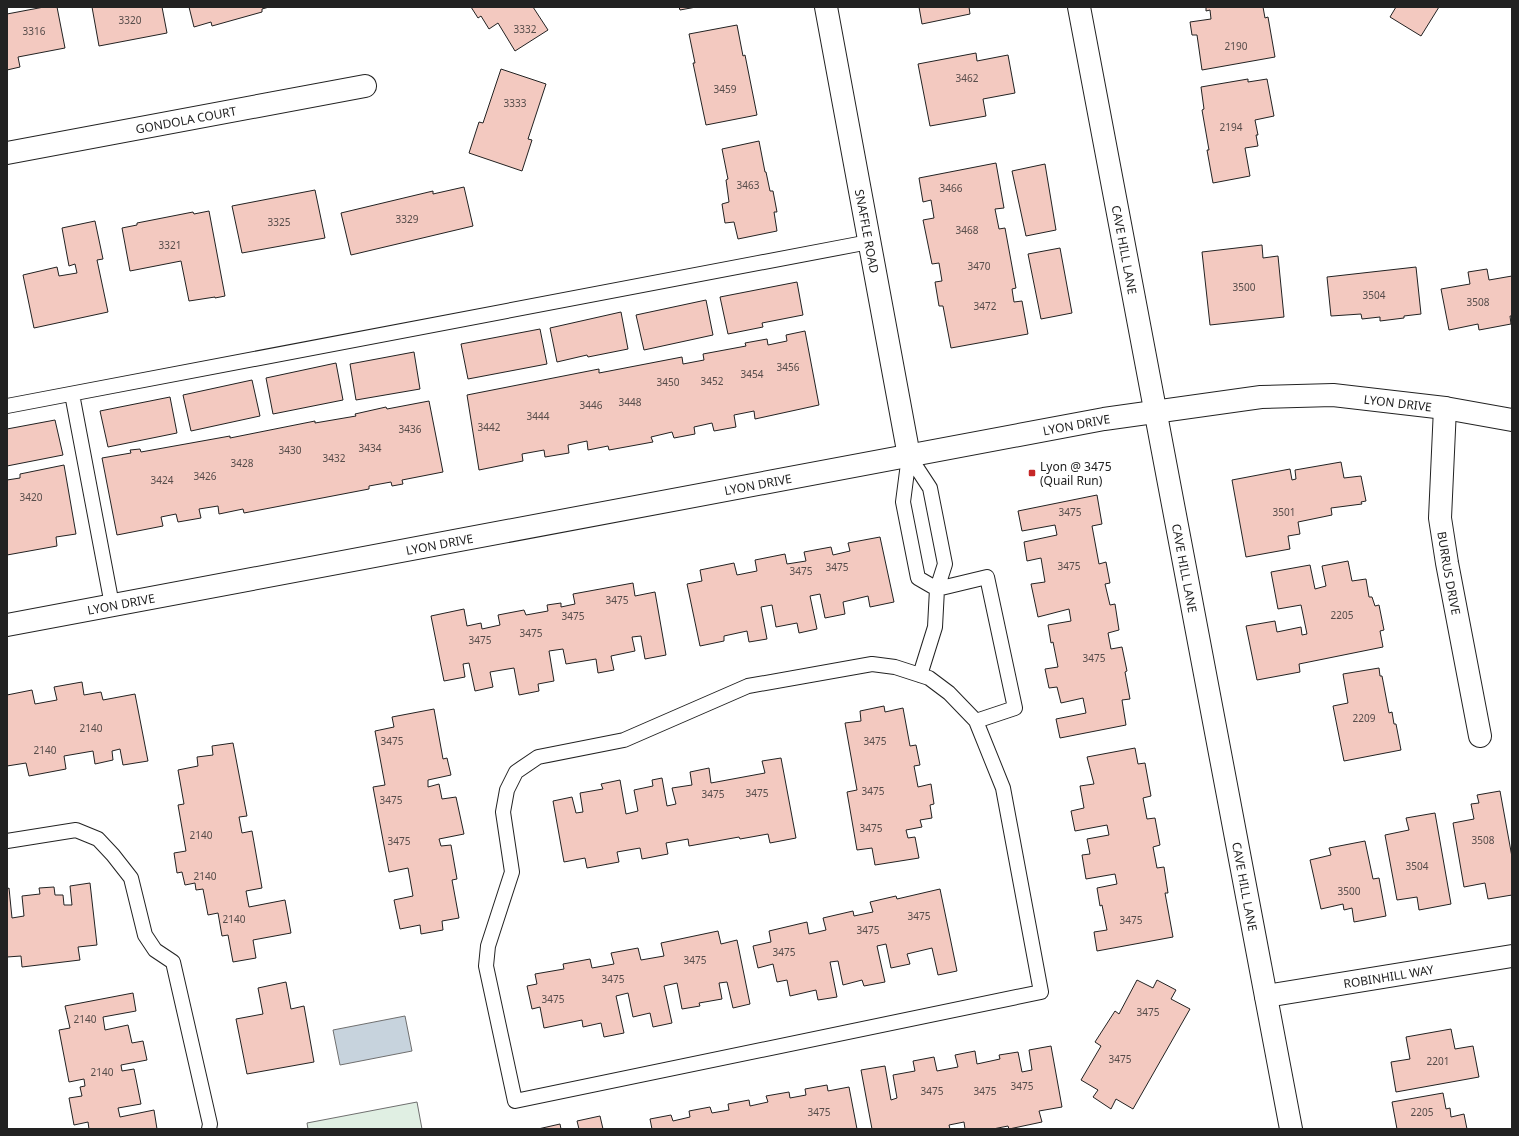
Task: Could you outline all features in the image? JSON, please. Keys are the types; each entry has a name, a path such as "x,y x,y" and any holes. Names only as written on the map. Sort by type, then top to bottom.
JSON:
{"street":[{"name":"SNAFFLE ROAD","path":"826,7 909,456"},
{"name":"CAVE HILL LANE","path":"1079,7 1291,1129"},
{"name":"GONDOLA COURT","path":"7,153 365,86"},
{"name":"LYON DRIVE","path":"7,625 1104,420 1261,397 1333,395 1445,408 1512,420"},
{"name":"BURRUS DRIVE","path":"1445,408 1440,518 1447,563 1480,736"},
{"name":"ROBINHILL WAY","path":"1266,996 1512,956"}],"lane":[{"path":"7,406 869,242"},
{"path":"72,394 112,605"},
{"path":"909,456 903,502 918,578 937,589 987,577 1015,708 976,721"},
{"path":"909,456 930,488 945,564 937,589 935,627 920,675"},
{"path":"872,664 894,667 920,675 930,678 949,693 976,721 1003,788 1041,992 515,1101 486,966 488,946 512,872 503,812 507,790 516,772 538,757 624,740 748,686 872,664"},
{"path":"7,841 76,830 98,839 131,878 145,935 155,950 173,962 210,1124 209,1129"}],"green space":[{"path":"417,1102 422,1129 308,1129 307,1123"}],"shaded area":[{"path":"405,1016 412,1051 340,1065 333,1030"}],"building":[{"path":"44,7 57,7 65,48 18,57 20,67 7,70 7,14"},
{"path":"92,7 162,7 167,33 99,46"},
{"path":"189,7 269,7 262,9 262,12 212,26 211,22 194,27"},
{"path":"471,7 533,7 548,30 515,51 498,23 489,29 481,16 478,18"},
{"path":"679,7 696,7 680,10"},
{"path":"919,7 969,7 970,14 922,24"},
{"path":"1206,7 1263,7 1265,18 1268,17 1275,57 1202,70 1197,35 1192,35 1190,22 1211,19 1210,10 1206,11"},
{"path":"1396,7 1439,7 1421,36 1390,17"},
{"path":"737,25 743,56 745,55 757,115 706,125 693,63 695,63 689,34"},
{"path":"976,53 977,61 1008,55 1015,93 983,99 986,116 930,126 918,64"},
{"path":"501,69 546,84 528,139 532,140 522,171 469,153 479,122 483,123"},
{"path":"1248,79 1248,82 1267,79 1274,116 1255,120 1258,135 1256,135 1258,146 1245,148 1250,176 1213,183 1202,110 1204,109 1201,87"},
{"path":"759,141 770,191 773,191 777,212 774,212 777,231 738,239 734,222 725,223 722,204 729,202 726,180 728,179 722,149"},
{"path":"996,163 1004,208 995,209 999,229 1005,228 1016,288 1012,289 1014,302 1022,301 1028,334 951,348 943,306 939,306 935,282 942,281 939,263 932,264 923,220 934,218 931,200 923,202 919,178"},
{"path":"1045,164 1056,230 1026,236 1012,171"},
{"path":"464,187 473,226 351,255 341,213 433,191 433,194"},
{"path":"315,190 325,238 242,253 232,206"},
{"path":"209,211 225,296 189,301 181,261 130,271 122,228 137,225 137,223 193,212 194,214"},
{"path":"95,221 103,259 97,260 108,312 34,328 23,275 57,267 59,276 77,273 75,264 69,266 62,228"},
{"path":"1262,245 1263,258 1278,256 1284,317 1210,325 1202,252"},
{"path":"1060,248 1072,313 1041,319 1028,254"},
{"path":"1416,267 1421,314 1380,321 1380,317 1362,319 1361,314 1331,316 1327,277"},
{"path":"1487,269 1489,280 1512,276 1511,324 1479,330 1478,324 1449,330 1441,289 1470,284 1468,272"},
{"path":"797,282 803,315 762,323 763,327 728,334 720,297"},
{"path":"706,300 713,335 644,350 636,315"},
{"path":"621,312 628,349 588,357 587,355 557,362 550,328"},
{"path":"540,329 547,364 468,379 461,344"},
{"path":"805,331 819,405 755,419 754,411 734,415 736,427 714,431 712,423 694,427 695,434 674,438 672,432 651,437 653,442 609,450 608,446 588,450 587,441 568,445 569,453 545,457 544,450 522,454 523,461 479,470 467,395 599,369 599,373 682,357 683,364 704,360 703,354 746,346 745,343 767,339 768,345 787,341 786,335"},
{"path":"414,352 420,389 356,400 350,364"},
{"path":"336,363 343,400 273,414 266,378"},
{"path":"252,380 260,416 191,431 183,395"},
{"path":"170,397 177,433 108,447 100,411"},
{"path":"429,401 443,472 402,480 403,484 392,486 391,482 369,486 369,489 244,513 243,509 219,514 218,506 199,509 201,518 178,522 176,514 161,517 163,526 117,535 102,458 131,453 130,450 140,449 141,452 230,436 230,438 315,421 315,423 356,416 355,414 386,407 387,409"},
{"path":"55,420 63,455 7,466 7,429"},
{"path":"1341,462 1344,478 1361,476 1366,501 1361,502 1362,504 1331,508 1332,515 1298,522 1300,534 1288,536 1290,549 1246,557 1232,480 1290,469 1292,480 1296,479 1295,470"},
{"path":"64,465 76,534 56,537 57,546 7,555 7,480 20,478 20,474"},
{"path":"1097,495 1102,524 1092,526 1099,564 1106,562 1110,583 1105,584 1110,605 1115,604 1119,630 1108,633 1111,649 1122,647 1127,671 1125,672 1130,699 1122,700 1126,725 1060,738 1056,719 1086,713 1083,698 1061,703 1057,687 1049,688 1045,669 1058,667 1053,642 1051,643 1048,625 1071,621 1069,609 1038,617 1031,584 1045,582 1041,558 1027,561 1024,542 1057,535 1055,525 1022,531 1018,511"},
{"path":"880,537 894,602 870,607 868,596 843,602 845,614 825,618 820,594 810,596 817,629 799,633 797,623 776,627 772,605 761,607 767,639 749,642 747,631 724,636 724,641 700,646 687,584 702,581 700,570 734,563 737,575 757,571 755,560 785,554 787,564 806,561 804,552 831,547 833,555 850,551 848,543"},
{"path":"1348,561 1352,581 1366,579 1369,597 1372,597 1375,606 1379,605 1384,630 1380,631 1383,647 1299,664 1300,672 1257,680 1246,626 1275,621 1277,632 1301,627 1302,635 1307,634 1301,605 1278,609 1271,572 1310,565 1315,589 1326,586 1322,566"},
{"path":"633,583 635,596 655,592 666,655 645,659 641,636 632,637 635,651 611,656 614,670 598,673 596,659 566,664 563,649 549,651 554,681 538,684 539,691 519,695 514,668 490,672 493,687 475,691 469,663 463,664 465,677 444,681 431,616 464,609 467,626 481,623 482,629 500,625 498,615 524,610 526,615 548,611 547,605 561,603 561,607 575,604 573,594"},
{"path":"1379,668 1389,713 1392,712 1394,724 1396,724 1401,750 1344,761 1333,706 1348,703 1343,674"},
{"path":"82,682 84,695 101,692 103,700 135,694 148,761 123,765 120,749 112,751 113,760 95,764 93,751 64,756 66,769 29,776 26,763 7,766 7,695 32,690 35,704 57,700 54,687"},
{"path":"884,706 885,712 903,708 910,746 916,745 920,765 914,766 918,787 931,784 934,804 930,805 932,818 920,820 922,827 906,830 908,838 915,837 919,858 875,865 872,848 857,850 847,792 857,790 845,723 861,721 860,711"},
{"path":"434,709 443,759 447,758 451,775 428,780 428,787 439,784 442,799 456,797 464,834 439,839 441,846 451,845 457,879 452,880 459,918 442,921 443,930 421,934 420,925 400,929 394,900 413,896 408,868 389,872 373,787 385,785 375,731 394,727 392,717"},
{"path":"233,743 247,816 239,817 242,833 252,831 262,888 246,891 249,907 285,900 291,933 253,940 256,958 233,962 228,935 222,936 218,913 208,915 203,889 196,890 195,883 185,885 182,872 177,873 174,853 186,851 178,805 184,804 178,770 198,766 197,757 213,755 212,746"},
{"path":"1135,748 1138,764 1145,763 1151,796 1143,798 1147,819 1155,818 1160,845 1153,847 1157,868 1164,867 1168,893 1165,893 1173,937 1097,951 1094,932 1107,930 1102,905 1100,906 1097,888 1117,884 1115,874 1086,879 1082,855 1090,854 1087,839 1109,835 1107,825 1075,831 1071,811 1084,808 1080,786 1094,784 1087,757"},
{"path":"781,758 796,838 770,843 768,834 740,839 739,837 689,846 688,839 666,843 668,854 642,859 640,848 617,852 619,862 587,868 585,858 564,862 553,801 572,797 576,813 583,812 580,793 603,789 601,784 620,780 626,814 638,811 634,790 653,786 652,780 662,778 667,806 676,804 672,788 692,785 690,772 709,768 711,783 765,773 762,761"},
{"path":"1500,791 1512,857 1512,895 1488,899 1485,883 1464,887 1453,823 1474,819 1471,804 1479,803 1477,795"},
{"path":"1435,813 1451,904 1419,910 1417,897 1397,900 1385,835 1409,830 1406,818"},
{"path":"1365,841 1373,879 1379,878 1386,916 1354,922 1352,908 1344,910 1343,904 1321,909 1310,860 1331,855 1329,848"},
{"path":"90,883 97,945 78,947 80,960 22,967 21,956 7,957 7,889 9,888 12,918 24,916 22,896 40,894 39,888 54,887 55,895 63,895 64,905 72,905 70,886"},
{"path":"940,889 957,971 938,975 932,948 907,954 910,964 891,968 886,944 877,946 885,982 864,986 862,980 843,985 838,961 830,962 837,997 818,1000 816,990 790,996 787,980 777,982 773,964 758,968 753,946 771,942 769,931 807,922 809,934 826,930 823,918 853,911 854,916 873,912 870,902 896,896 897,899"},
{"path":"718,931 721,944 737,940 750,1004 733,1008 727,982 719,983 722,999 699,1003 700,1006 682,1009 677,983 664,986 672,1023 653,1027 650,1013 633,1017 628,993 616,996 624,1033 604,1037 601,1023 583,1027 582,1020 544,1028 540,1007 532,1009 527,986 537,984 535,974 564,969 563,964 590,959 592,968 614,964 611,953 638,948 641,960 664,956 661,943"},
{"path":"1137,980 1153,988 1157,980 1176,990 1171,999 1190,1009 1133,1109 1116,1099 1111,1109 1093,1097 1098,1090 1081,1080 1101,1046 1095,1042 1115,1011 1119,1014"},
{"path":"286,982 291,1009 304,1006 314,1062 247,1074 236,1019 263,1014 258,988"},
{"path":"133,993 136,1011 103,1017 105,1030 128,1025 132,1043 143,1041 147,1060 121,1065 122,1071 134,1069 141,1104 118,1108 120,1117 154,1110 157,1129 89,1129 88,1122 74,1125 69,1098 82,1096 80,1087 85,1086 84,1079 69,1082 59,1030 70,1028 65,1006"},
{"path":"1451,1029 1455,1049 1473,1046 1479,1077 1396,1092 1391,1062 1410,1059 1406,1037"},
{"path":"1051,1046 1062,1107 1039,1111 1042,1122 1009,1129 1008,1126 993,1129 965,1129 964,1122 949,1125 950,1129 872,1129 861,1070 885,1066 891,1100 897,1098 893,1075 915,1071 913,1061 934,1057 937,1071 958,1067 955,1055 975,1051 977,1064 1000,1059 999,1055 1018,1052 1022,1072 1032,1070 1029,1050"},
{"path":"827,1085 828,1091 849,1087 857,1129 652,1129 650,1119 671,1115 673,1121 690,1117 689,1111 710,1107 712,1113 729,1110 728,1104 749,1100 750,1106 768,1102 766,1096 789,1092 790,1098 806,1095 805,1089"},
{"path":"1443,1093 1446,1109 1450,1108 1451,1117 1464,1114 1467,1129 1397,1129 1392,1102"},
{"path":"600,1116 603,1129 579,1129 577,1121"},
{"path":"560,1124 561,1129 538,1129"}],"place":[{"name":"Lyon @ 3475 (Quail Run)","path":"1032,473"}]}
